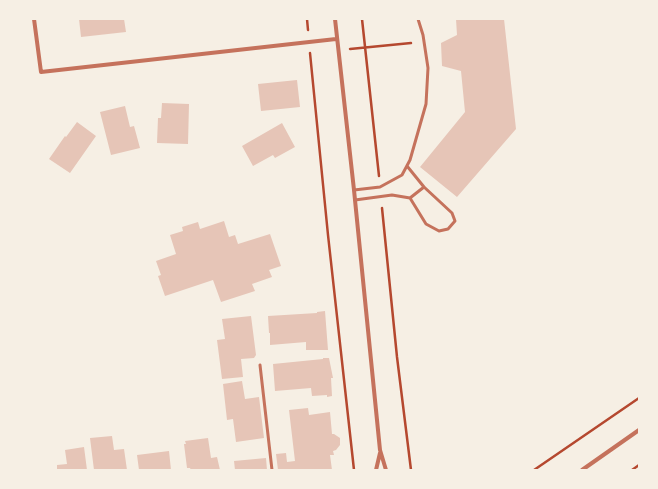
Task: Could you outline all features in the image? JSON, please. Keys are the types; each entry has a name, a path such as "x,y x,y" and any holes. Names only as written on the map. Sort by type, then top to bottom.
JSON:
{"street":[{"path":"34,19 41,72 336,39"},
{"path":"334,19 354,190 380,450 386,470"},
{"path":"582,470 639,430"},
{"path":"376,470 380,450"}],"lane":[{"path":"354,190 380,187 402,175 410,160 426,104 428,68 423,35 418,19"},
{"path":"407,166 424,187 452,214 455,221 448,229 439,231 426,224 410,198"},
{"path":"355,200 392,195 410,198 424,187"},
{"path":"260,365 272,470"}],"path":[{"path":"362,19 380,187"},
{"path":"338,50 411,43"},
{"path":"311,58 329,243 354,470"},
{"path":"381,197 397,357 411,470"},
{"path":"534,470 639,398"},
{"path":"632,470 639,465"}],"building":[{"path":"79,19 124,19 126,32 81,37"},
{"path":"456,19 504,19 516,129 457,197 420,167 465,112 461,71 442,66 441,43 457,35"},
{"path":"297,80 300,107 261,111 258,84"},
{"path":"162,103 189,104 188,144 157,143 158,118 161,118"},
{"path":"125,106 130,127 134,126 140,148 111,155 100,112"},
{"path":"77,122 96,136 70,173 49,159"},
{"path":"282,123 295,147 275,158 273,155 253,166 242,146"},
{"path":"224,221 229,237 235,235 238,244 270,234 281,266 269,270 272,277 252,284 255,291 221,302 213,280 165,296 158,276 161,275 156,261 176,254 170,235 183,231 182,227 198,222 200,229"},
{"path":"325,311 328,350 306,350 306,342 270,345 268,316 317,313"},
{"path":"251,316 256,355 254,358 241,359 243,377 222,379 217,340 225,339 222,319"},
{"path":"329,358 333,378 331,378 332,396 312,396 311,388 275,391 273,364"},
{"path":"242,381 245,399 259,397 264,438 236,442 233,419 227,420 223,384"},
{"path":"308,408 309,415 330,412 332,434 340,438 340,445 333,451 334,455 330,455 332,470 278,470 276,454 286,453 287,462 295,461 289,410"},
{"path":"112,436 114,450 124,449 127,470 94,470 90,438"},
{"path":"208,438 211,458 217,457 220,470 191,470 190,468 187,468 184,444 186,444 185,441"},
{"path":"84,447 87,470 57,470 57,465 67,464 65,450"},
{"path":"169,451 171,470 139,470 137,455"},
{"path":"266,458 267,470 235,470 234,461"}]}
